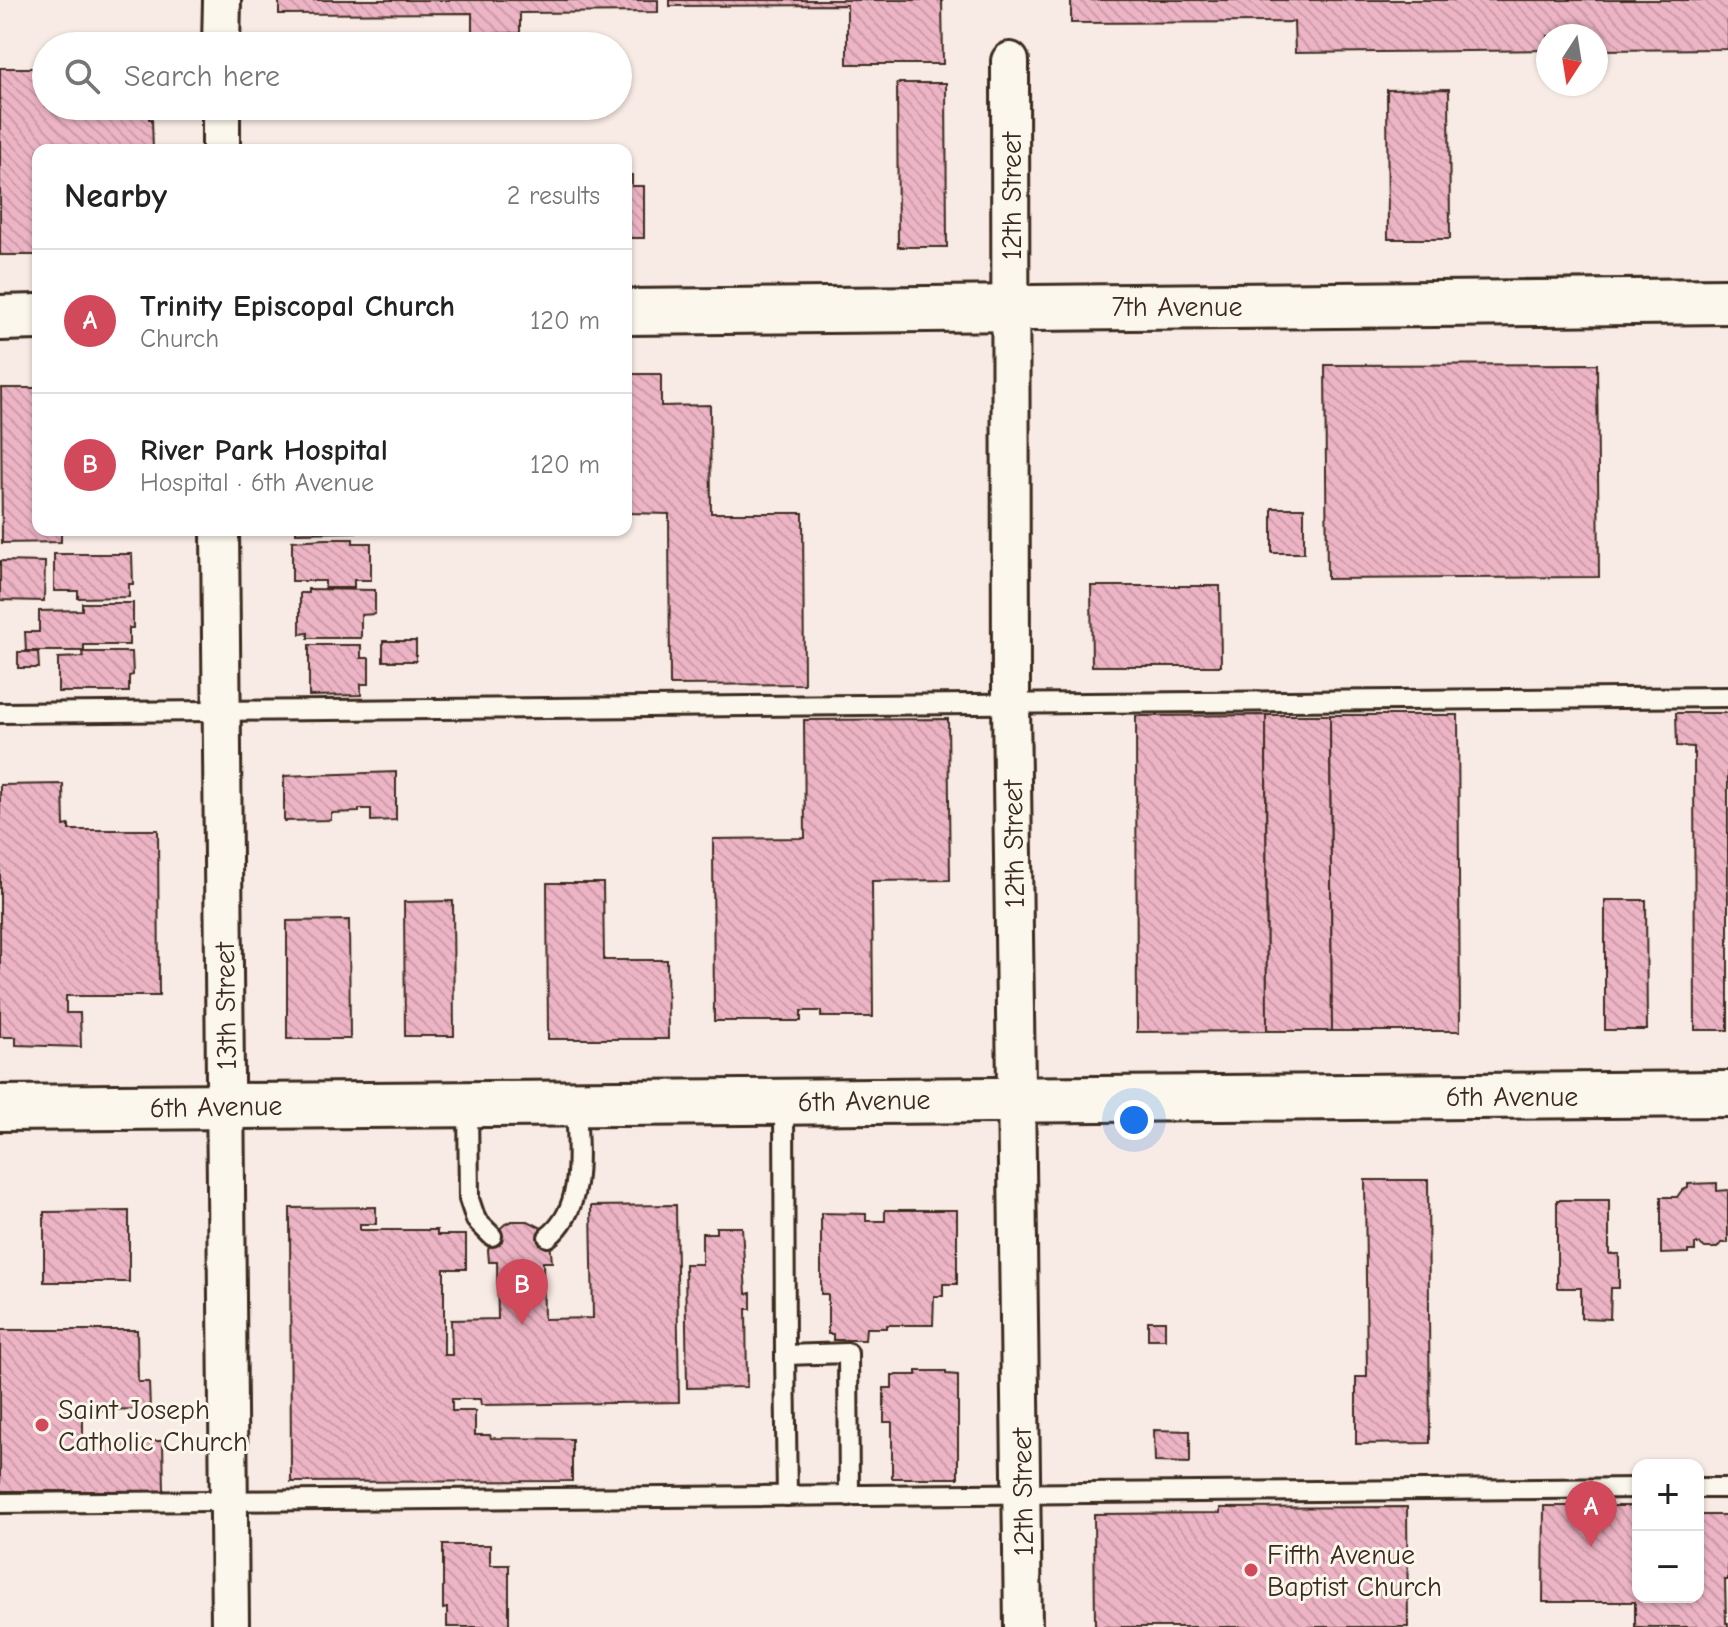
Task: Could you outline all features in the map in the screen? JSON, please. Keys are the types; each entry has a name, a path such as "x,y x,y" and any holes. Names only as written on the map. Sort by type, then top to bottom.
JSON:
{"street":[{"path":"221,32 222,0"},
{"name":"12th Street","path":"1010,61 1011,703 1023,1627"},
{"path":"221,120 221,144"},
{"name":"7th Avenue","path":"632,312 1728,301"},
{"path":"0,318 32,317"},
{"name":"13th Street","path":"220,536 230,1627"},
{"name":"6th Avenue","path":"0,1108 1728,1094"}],"lane":[{"path":"0,713 1728,697"},
{"path":"784,1101 787,1496"},
{"path":"548,1237 565,1223 574,1198 576,1103"},
{"path":"468,1104 469,1199 476,1220 492,1236"},
{"path":"785,1355 848,1353 849,1496"},
{"path":"0,1503 1632,1488"},
{"path":"1704,1488 1728,1488"}],"building":[{"path":"279,0 658,0 658,12 520,13 520,32 472,32 472,13 279,14"},
{"path":"670,0 942,0 943,64 847,64 847,5 670,6"},
{"path":"1071,0 1728,0 1728,49 1608,50 1608,24 1536,24 1536,50 1295,53 1294,22 1071,23"},
{"path":"0,68 32,68 32,120 152,120 153,144 32,144 32,255 0,255"},
{"path":"897,83 946,83 947,247 898,247"},
{"path":"1449,89 1450,239 1388,239 1387,90"},
{"path":"632,186 644,186 644,238 632,238"},
{"path":"1597,364 1599,577 1327,579 1325,365"},
{"path":"632,374 661,374 661,406 710,405 711,513 803,513 804,684 670,685 669,514 632,513"},
{"path":"1,388 32,388 32,536 61,536 61,542 2,543"},
{"path":"1272,508 1304,508 1304,553 1272,553"},
{"path":"353,539 353,543 371,543 371,580 354,580 354,588 325,588 325,581 292,581 292,541"},
{"path":"54,554 132,554 133,584 129,584 129,597 78,598 78,591 54,591"},
{"path":"0,561 45,562 44,601 0,600"},
{"path":"1091,586 1220,586 1221,666 1092,666"},
{"path":"308,589 375,590 375,614 361,615 361,638 308,638 308,633 300,634 300,593 308,593"},
{"path":"82,603 133,603 129,645 84,645 84,651 26,651 25,632 39,632 39,611 82,610"},
{"path":"383,641 416,641 416,661 383,661"},
{"path":"309,645 361,645 361,658 369,658 369,684 361,684 361,695 309,696"},
{"path":"18,652 38,652 39,668 18,668"},
{"path":"82,652 132,652 133,675 129,676 129,692 58,692 58,658 83,657"},
{"path":"1676,713 1728,713 1728,1030 1695,1030 1694,747 1677,746"},
{"path":"1266,715 1267,1031 1137,1032 1136,716"},
{"path":"1266,715 1330,715 1332,1031 1267,1031"},
{"path":"1330,715 1458,715 1460,1031 1332,1031"},
{"path":"948,719 950,880 872,881 873,1017 821,1017 821,1011 801,1011 801,1021 714,1021 713,839 805,838 804,720"},
{"path":"396,772 396,820 371,821 371,809 359,809 359,812 331,813 331,820 284,821 284,776"},
{"path":"63,784 64,826 69,825 69,830 158,830 159,996 66,996 66,1013 80,1013 81,1047 16,1045 16,1037 0,1037 0,785"},
{"path":"547,883 603,883 604,960 667,960 668,1039 548,1039"},
{"path":"1605,900 1646,900 1647,1030 1605,1030"},
{"path":"453,901 454,1036 405,1036 404,902"},
{"path":"349,920 350,1039 287,1039 287,921"},
{"path":"1365,1180 1428,1180 1430,1443 1356,1444 1356,1377 1367,1377"},
{"path":"1717,1183 1717,1191 1728,1190 1728,1243 1721,1243 1717,1248 1695,1244 1695,1251 1661,1254 1661,1197 1677,1197 1688,1188 1688,1184"},
{"path":"1557,1200 1609,1200 1609,1254 1619,1254 1619,1288 1611,1288 1610,1319 1581,1318 1581,1288 1557,1288"},
{"path":"676,1205 679,1402 481,1405 480,1399 452,1399 452,1411 475,1411 475,1435 572,1439 572,1481 291,1482 290,1208 376,1207 376,1224 360,1224 360,1230 437,1230 437,1235 466,1235 466,1269 444,1269 444,1355 452,1355 451,1320 498,1319 497,1262 489,1262 488,1250 492,1236 505,1224 528,1221 542,1228 550,1242 552,1262 543,1262 544,1319 593,1318 591,1206"},
{"path":"885,1210 957,1210 957,1284 943,1284 943,1296 934,1296 933,1325 866,1328 865,1340 833,1340 833,1334 828,1334 828,1294 821,1294 821,1213 866,1214 866,1221 885,1221"},
{"path":"129,1211 129,1282 44,1282 44,1212"},
{"path":"716,1227 742,1227 746,1294 751,1293 751,1309 746,1309 747,1387 687,1388 685,1264 702,1264 702,1233 716,1233"},
{"path":"1148,1321 1165,1321 1165,1339 1148,1339"},
{"name":"Saint Joseph Catholic Church","path":"0,1330 137,1330 138,1382 149,1382 150,1409 83,1410 83,1441 163,1441 164,1491 0,1491"},
{"path":"917,1371 946,1371 946,1374 958,1375 958,1478 892,1478 892,1422 884,1422 884,1388 892,1388 892,1375 917,1375"},
{"path":"1154,1430 1190,1431 1190,1463 1155,1462"},
{"path":"1544,1506 1632,1506 1632,1602 1543,1602"},
{"name":"Fifth Avenue Baptist Church","path":"1407,1507 1408,1627 1095,1627 1094,1514 1220,1513 1220,1508"},
{"path":"1704,1515 1728,1515 1728,1580 1725,1580 1728,1627 1635,1627 1635,1603 1704,1603"},
{"path":"443,1545 490,1545 490,1565 509,1565 509,1627 447,1627 447,1608 443,1609"}],"place":[{"name":"River Park Hospital","path":"522,1325"},
{"name":"Saint Joseph Catholic Church","path":"42,1425"},
{"name":"Trinity Episcopal Church","path":"1591,1547"},
{"name":"Fifth Avenue Baptist Church","path":"1251,1570"}]}
